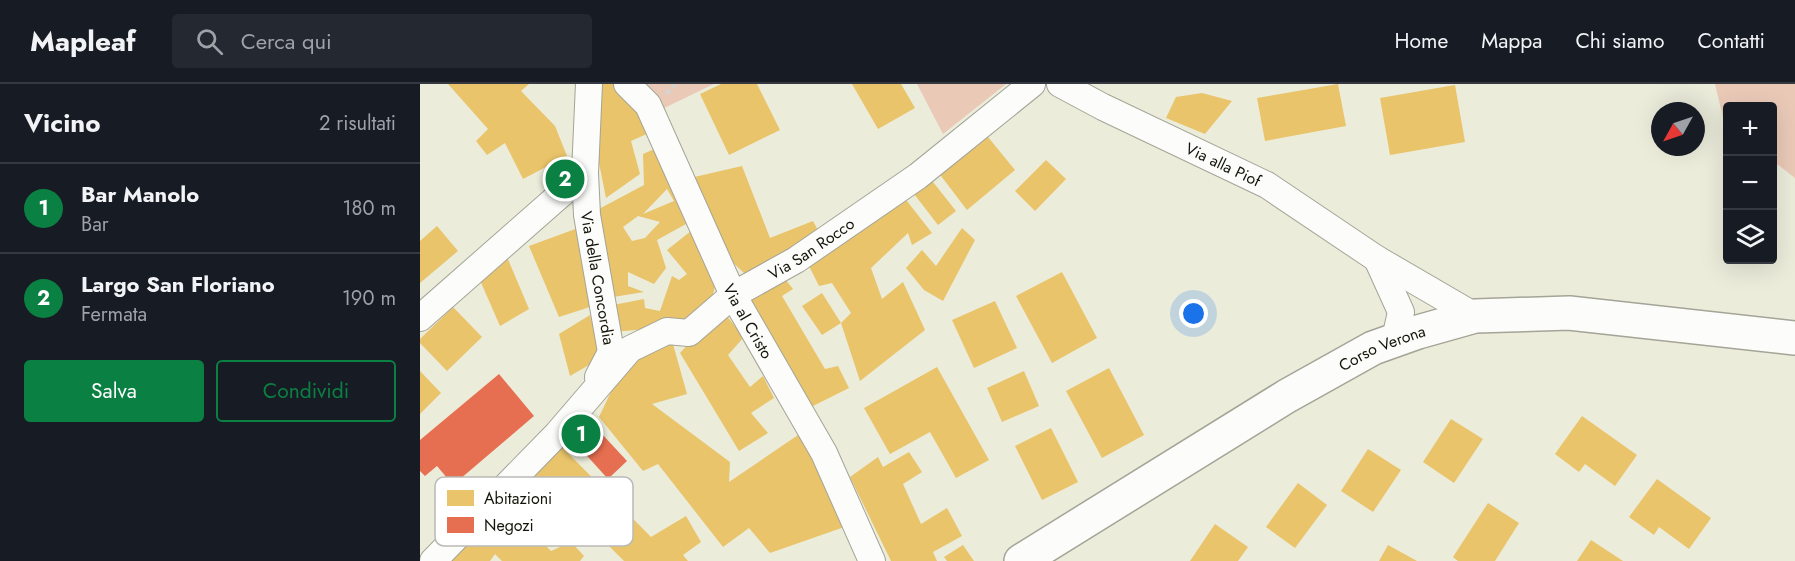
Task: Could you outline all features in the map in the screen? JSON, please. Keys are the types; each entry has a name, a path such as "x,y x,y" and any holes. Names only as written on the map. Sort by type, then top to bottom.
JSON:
{"main road":[{"name":"Corso Verona","path":"1021,561 1287,396 1404,328 1475,316 1569,313 1795,338"}],"street":[{"name":"Via della Concordia","path":"589,84 585,173 587,215 611,352 589,396"},
{"name":"Via al Cristo","path":"627,84 648,105 733,296 824,453 872,561"},
{"name":"Via San Rocco","path":"589,396 630,349 667,330 689,333 733,296 796,260 918,176 1032,84"},
{"name":"Via alla Piof","path":"1060,84 1103,107 1267,185 1377,259 1475,316"},
{"path":"420,318 585,173"},
{"path":"1377,259 1404,328 1427,306 1421,285"},
{"path":"515,477 557,434 589,396"},
{"path":"433,561 448,546"}],"shaded area":[{"path":"646,84 714,84 660,110"},
{"path":"917,84 1006,84 943,134"},
{"path":"1715,84 1795,84 1795,178 1777,164 1777,102 1723,102 1723,118"}],"building: Abitazioni":[{"path":"448,84 529,84 521,91 555,126 567,156 523,179 505,143 487,155 476,141 488,129"},
{"path":"596,84 618,84 637,106 649,133 631,141 640,174 606,198 595,143"},
{"path":"721,84 757,84 780,130 729,155 700,94"},
{"path":"852,84 901,84 915,108 878,129"},
{"path":"1338,84 1346,126 1265,141 1257,98"},
{"path":"1455,85 1465,142 1390,155 1380,98"},
{"path":"1202,93 1232,101 1205,134 1166,118 1176,97"},
{"path":"988,137 1015,170 967,210 938,172"},
{"path":"659,147 682,199 686,224 657,240 666,268 654,284 628,272 628,286 644,292 607,298 597,210 644,185 643,154","holes":["667,189 674,201 643,214","638,216 660,222 645,238 632,241 623,227"]},
{"path":"1046,160 1066,179 1035,211 1015,191"},
{"path":"742,166 770,238 813,221 822,238 755,275 744,273 729,259 690,178"},
{"path":"929,177 956,211 938,225 911,190"},
{"path":"903,196 932,233 912,245 908,233 871,268 882,299 903,282 925,330 860,381 841,323 851,313 832,283 819,286 807,262"},
{"path":"437,226 458,251 420,283 420,241"},
{"path":"578,228 593,306 559,317 529,246"},
{"path":"962,228 975,240 943,301 924,290 906,268 922,250 936,266"},
{"path":"691,231 716,282 711,303 681,326 613,332 608,306 644,299 645,308 660,311 672,276 679,280 687,274 667,250"},
{"path":"507,257 529,309 500,326 479,278"},
{"path":"1062,272 1097,338 1052,363 1016,296"},
{"path":"781,274 793,289 782,296 825,369 838,366 849,388 805,410 739,297"},
{"path":"822,293 841,323 822,335 802,306"},
{"path":"995,301 1017,348 974,368 952,320"},
{"path":"453,307 482,337 447,371 420,343 420,339"},
{"path":"721,309 744,337 728,355 750,387 763,376 774,398 751,413 768,433 739,451 680,353"},
{"path":"590,315 601,358 570,376 559,334"},
{"path":"671,337 687,394 652,404 730,462 729,482 801,433 850,525 770,553 749,528 723,547 658,464 643,471 599,417 625,362"},
{"path":"937,367 989,460 956,478 930,432 890,454 864,408"},
{"path":"1109,368 1144,435 1102,458 1066,391"},
{"path":"420,371 441,393 420,414"},
{"path":"1024,371 1039,406 1002,422 987,388"},
{"path":"1582,416 1637,455 1615,486 1585,464 1579,472 1555,454"},
{"path":"1451,419 1483,439 1454,483 1423,462"},
{"path":"1051,428 1078,482 1042,500 1015,446"},
{"path":"562,447 592,477 532,477"},
{"path":"1368,449 1401,470 1373,512 1341,491"},
{"path":"909,452 922,472 903,484 921,524 947,508 962,536 933,552 937,561 891,561 850,477 878,457 883,467"},
{"path":"1657,479 1711,518 1689,549 1659,527 1654,535 1629,517"},
{"path":"1298,483 1327,505 1295,548 1266,527"},
{"path":"1488,503 1519,523 1495,561 1458,561 1453,557"},
{"path":"686,516 701,542 683,555 688,561 624,561 609,546 633,546 633,519 651,537"},
{"path":"1215,524 1248,547 1238,561 1190,561"},
{"path":"1591,540 1623,561 1577,561"},
{"path":"963,545 974,561 947,561 944,557"},
{"path":"1388,545 1417,561 1379,561"},
{"path":"463,546 546,546 551,551 562,546 575,546 584,556 580,561 502,561 495,554 490,561 449,561"}],"building: Negozi":[{"path":"499,374 534,416 462,477 446,477 437,466 425,476 420,471 420,440"},
{"path":"589,420 627,461 610,477 606,477 570,437"}],"place":[{"name":"Largo San Floriano","path":"565,179"},
{"name":"Bar Manolo","path":"581,434"}]}
